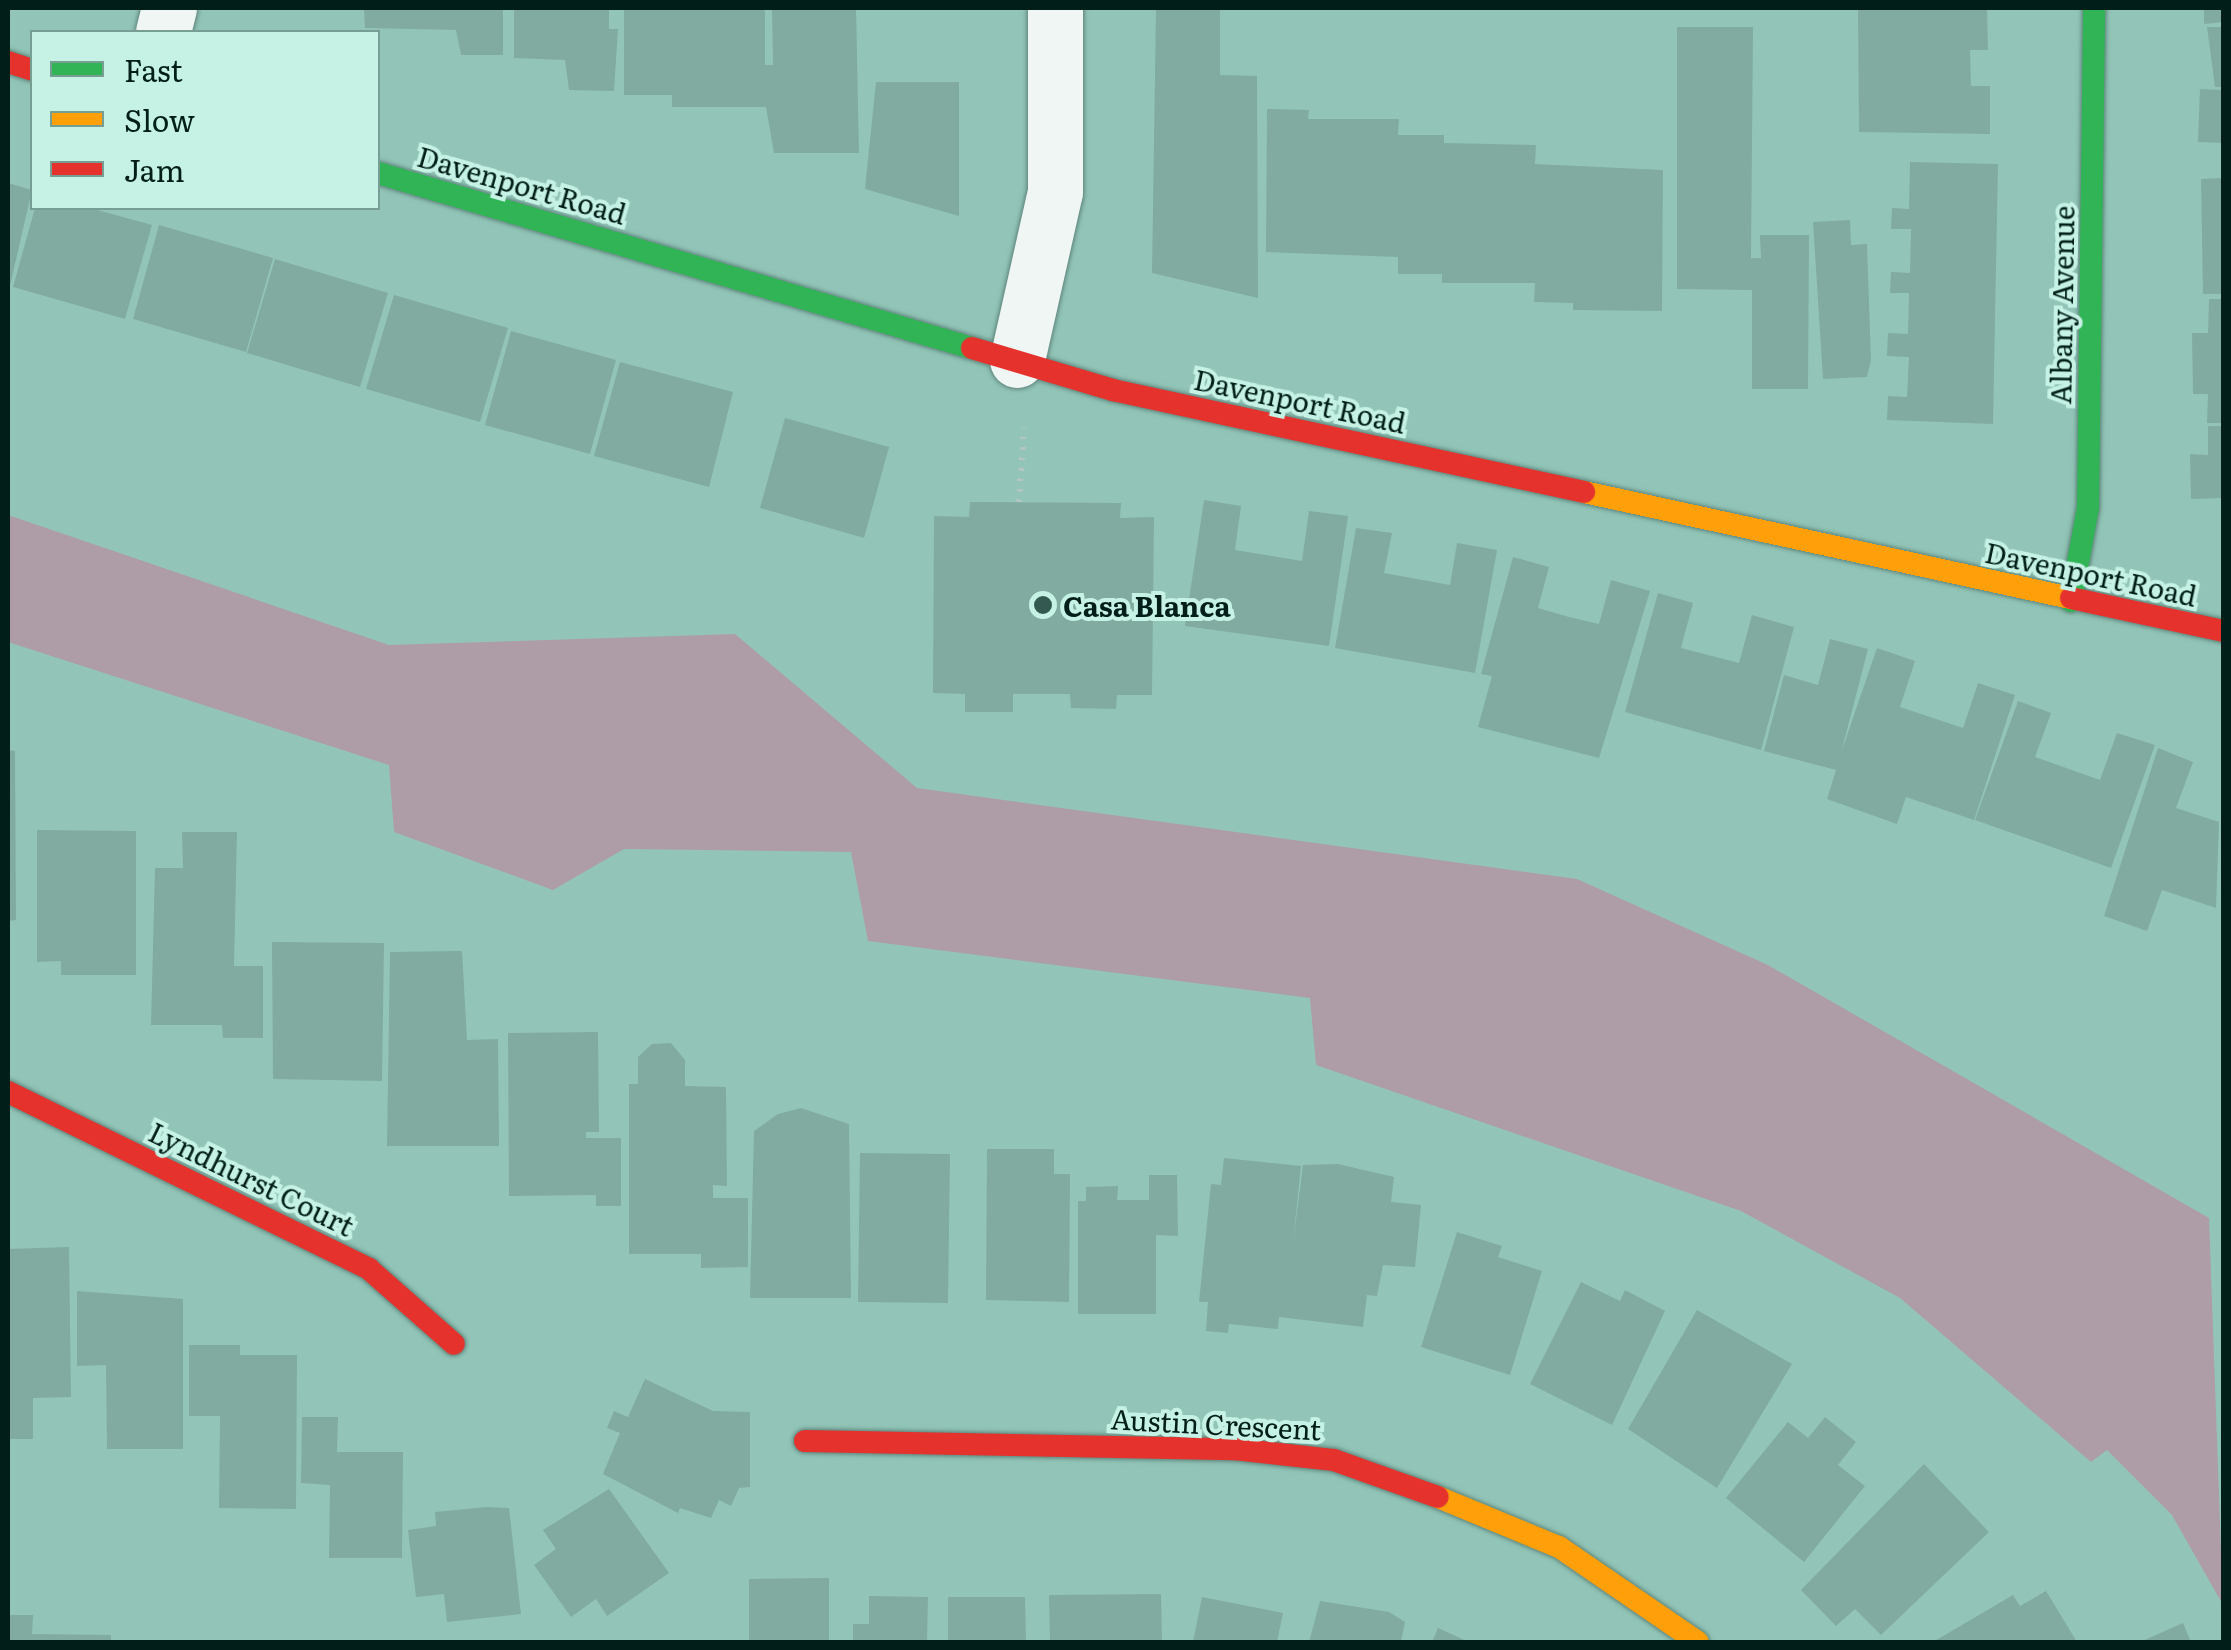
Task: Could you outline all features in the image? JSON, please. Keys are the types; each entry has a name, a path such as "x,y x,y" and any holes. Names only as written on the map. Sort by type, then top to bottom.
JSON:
{"street":[{"path":"1017,360 1055,192 1055,8"},
{"name":"Albany Avenue","path":"2071,601 2088,506 2094,8"},
{"name":"Davenport Road","path":"380,175 1112,390 2071,601 2224,630"},
{"name":"Lyndhurst Court","path":"8,1092 370,1268 454,1344"},
{"name":"Austin Crescent","path":"804,1441 1234,1448 1334,1460 1496,1517 1559,1548 1698,1642"}],"path":[{"path":"1019,502 1024,424"}],"shaded area":[{"path":"8,515 389,645 735,634 917,788 1577,879 1768,965 2209,1218 2223,1605 2172,1515 2107,1450 2091,1462 1900,1298 1741,1211 1316,1065 1310,998 868,941 851,852 624,849 553,890 394,832 389,765 8,642"}],"building":[{"path":"364,8 503,8 503,55 461,55 456,30 365,28"},
{"path":"514,8 609,8 609,29 618,29 614,91 569,90 565,60 514,58"},
{"path":"624,8 759,8 765,11 765,65 773,65 772,8 856,8 859,153 774,153 766,107 672,107 672,95 624,95"},
{"path":"1156,8 1220,8 1220,75 1257,76 1258,298 1152,273"},
{"path":"1858,8 1987,8 1988,50 1970,50 1971,86 1990,86 1990,134 1859,132"},
{"path":"2204,8 2224,8 2224,22 2204,24"},
{"path":"1677,27 1753,27 1751,258 1761,258 1760,235 1809,235 1808,389 1752,389 1752,290 1677,289"},
{"path":"2207,27 2224,27 2224,87 2215,87"},
{"path":"876,82 959,82 959,216 865,189"},
{"path":"2200,89 2224,90 2224,143 2198,142"},
{"path":"1267,109 1309,110 1308,119 1399,119 1398,135 1444,135 1444,143 1536,145 1535,164 1663,170 1662,311 1573,310 1573,303 1534,302 1535,283 1442,283 1442,274 1398,274 1398,257 1266,252"},
{"path":"1910,162 1998,164 1993,424 1887,420 1888,396 1907,397 1909,357 1887,356 1888,333 1908,334 1909,293 1890,293 1891,272 1910,273 1911,229 1891,229 1892,208 1909,209"},
{"path":"2224,178 2224,294 2203,294 2201,179"},
{"path":"8,183 30,189 30,199 8,290"},
{"path":"34,210 97,210 152,225 125,319 13,287"},
{"path":"1850,220 1851,245 1867,244 1871,360 1867,377 1823,379 1813,222"},
{"path":"159,225 273,258 246,352 133,319"},
{"path":"275,259 388,293 360,387 247,353"},
{"path":"394,295 508,328 480,422 366,389"},
{"path":"2209,299 2224,299 2224,423 2207,423 2208,394 2193,394 2192,333 2208,333"},
{"path":"511,331 616,360 590,454 485,425"},
{"path":"620,362 733,392 709,487 594,456"},
{"path":"785,418 889,447 864,538 760,508"},
{"path":"2208,426 2224,426 2224,498 2191,499 2190,454 2208,455"},
{"path":"1204,500 1241,506 1235,550 1302,561 1309,511 1348,516 1329,646 1185,626"},
{"name":"Casa Blanca","path":"970,502 1121,503 1120,518 1154,517 1152,695 1117,695 1116,709 1071,708 1070,694 1013,694 1013,712 965,712 965,694 933,693 934,516 969,517"},
{"path":"1356,528 1392,533 1384,573 1450,585 1457,543 1497,550 1475,673 1335,648"},
{"path":"1513,557 1549,567 1538,608 1569,617 1599,624 1611,580 1650,591 1599,758 1478,727 1492,676 1481,674"},
{"path":"1658,593 1693,603 1681,648 1739,663 1752,615 1794,627 1761,750 1625,712"},
{"path":"1830,639 1868,649 1841,753 1877,648 1915,661 1900,707 1963,728 1978,683 2015,695 1974,820 1906,797 1897,824 1827,799 1836,770 1764,751 1784,675 1818,685"},
{"path":"2018,701 2051,713 2035,757 2100,780 2117,733 2155,745 2111,868 1975,820"},
{"path":"2158,748 2193,762 2176,808 2219,822 2216,908 2162,890 2147,931 2104,916"},
{"path":"8,750 15,751 16,920 8,921"},
{"path":"37,830 136,831 136,975 61,975 61,961 37,962"},
{"path":"182,832 237,832 234,966 263,966 263,1038 223,1038 222,1025 151,1025 155,868 183,868"},
{"path":"272,942 384,943 382,1081 273,1079"},
{"path":"462,951 467,1040 498,1039 499,1146 387,1146 390,952"},
{"path":"598,1032 599,1132 586,1132 586,1138 621,1138 621,1206 596,1206 596,1195 509,1196 508,1033"},
{"path":"671,1043 685,1060 685,1086 726,1087 727,1186 713,1185 713,1198 748,1198 748,1267 701,1268 701,1254 629,1254 629,1084 638,1084 638,1057 652,1044"},
{"path":"801,1108 849,1124 851,1298 750,1298 754,1131 778,1114"},
{"path":"987,1149 1054,1149 1054,1174 1070,1174 1069,1302 986,1300"},
{"path":"860,1153 950,1154 948,1303 858,1302"},
{"path":"1224,1158 1301,1166 1293,1243 1303,1165 1338,1164 1394,1177 1391,1202 1421,1205 1415,1267 1383,1265 1377,1296 1367,1295 1363,1327 1279,1317 1278,1329 1229,1324 1228,1333 1206,1331 1208,1302 1199,1302 1211,1184 1221,1185"},
{"path":"1149,1175 1177,1175 1178,1236 1156,1235 1156,1314 1078,1314 1078,1201 1086,1201 1086,1187 1118,1186 1117,1200 1149,1200"},
{"path":"1457,1232 1502,1246 1498,1257 1542,1271 1510,1375 1421,1347"},
{"path":"69,1247 71,1397 33,1398 33,1439 8,1439 8,1249"},
{"path":"1581,1282 1620,1301 1625,1290 1665,1311 1612,1425 1530,1384"},
{"path":"77,1291 183,1299 183,1449 107,1449 106,1365 77,1366"},
{"path":"1697,1310 1792,1364 1717,1488 1628,1429"},
{"path":"189,1345 240,1345 240,1355 297,1355 296,1509 219,1508 220,1416 189,1416"},
{"path":"645,1379 713,1411 750,1412 750,1487 739,1488 731,1506 719,1500 711,1518 680,1508 678,1513 603,1474 620,1433 607,1428 614,1411 628,1417"},
{"path":"302,1417 338,1417 337,1452 403,1452 402,1558 329,1558 330,1485 301,1483"},
{"path":"1825,1417 1856,1442 1838,1465 1865,1486 1804,1562 1726,1498 1788,1422 1808,1438"},
{"path":"1924,1464 1989,1532 1881,1635 1855,1609 1836,1626 1801,1590"},
{"path":"609,1489 669,1573 607,1616 596,1599 571,1617 534,1565 556,1549 543,1530"},
{"path":"509,1508 521,1614 447,1622 444,1594 416,1597 408,1530 436,1526 435,1512"},
{"path":"829,1578 829,1642 749,1642 749,1579"},
{"path":"2046,1591 2077,1642 1933,1642 2013,1595 2020,1606"},
{"path":"1161,1594 1162,1642 1050,1642 1049,1595"},
{"path":"869,1596 928,1597 927,1642 853,1642 853,1624 869,1624"},
{"path":"948,1597 1025,1597 1026,1642 948,1642"},
{"path":"1202,1597 1283,1613 1277,1642 1193,1642"},
{"path":"1320,1601 1389,1612 1405,1622 1401,1642 1309,1642"},
{"path":"8,1615 33,1615 32,1634 111,1635 111,1642 8,1642"},
{"path":"2183,1623 2191,1642 2140,1642"},
{"path":"1438,1628 1469,1642 1432,1642"}],"traffic: fast":[{"path":"2071,601 2088,507 2094,8"},
{"path":"380,174 972,348"}],"traffic: slow":[{"path":"1584,492 2071,598"},
{"path":"1438,1497 1559,1547 1698,1642"}],"traffic: jam":[{"path":"8,62 30,69"},
{"path":"972,348 1113,390 1584,492"},
{"path":"2071,598 2224,631"},
{"path":"8,1092 369,1269 454,1344"},
{"path":"805,1441 1234,1449 1334,1460 1438,1497"}],"place":[{"name":"Casa Blanca","path":"1043,605"}]}
